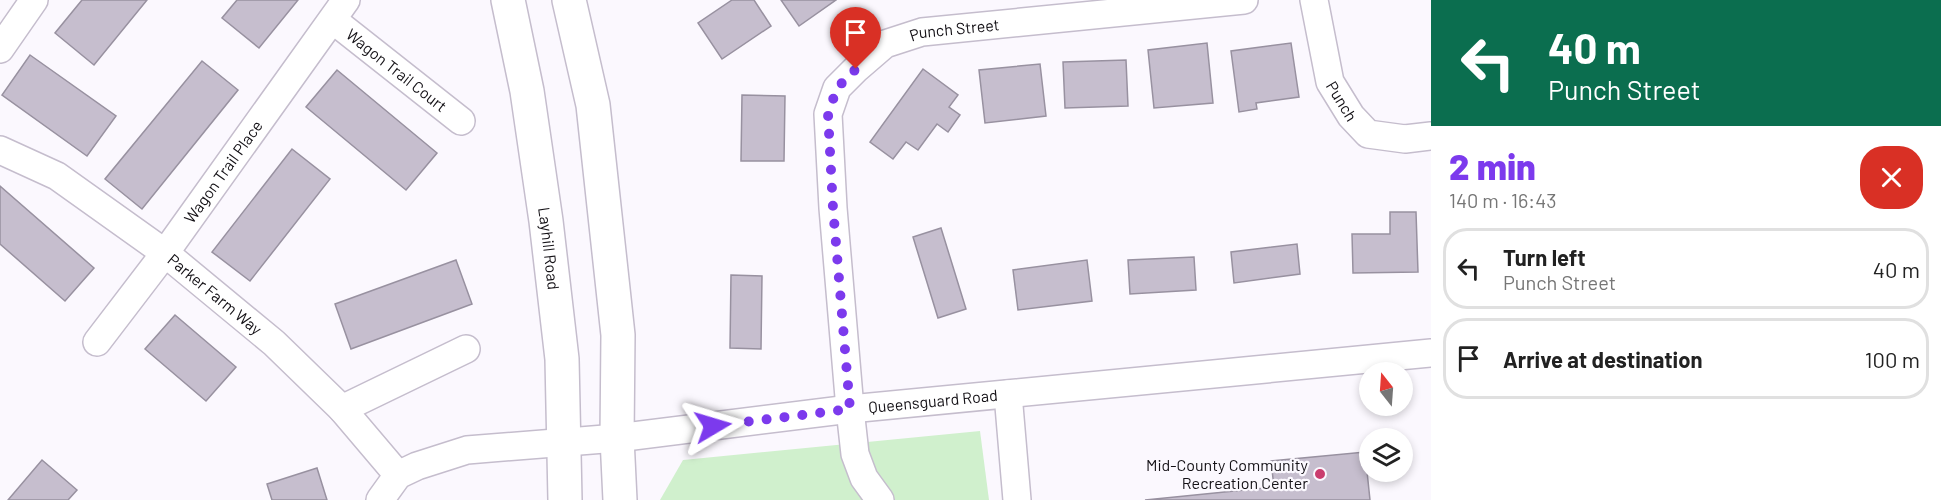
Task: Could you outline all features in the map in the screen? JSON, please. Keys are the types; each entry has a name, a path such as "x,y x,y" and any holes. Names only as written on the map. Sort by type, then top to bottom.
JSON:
{"main road":[{"name":"Layhill Road","path":"508,0 527,90 546,221 562,358 565,500"},
{"path":"569,0 594,117 618,335 617,438 620,500"}],"street":[{"path":"0,50 34,0"},
{"name":"Punch Street","path":"880,500 864,478 855,454 850,409 833,208 828,114 837,88 885,44 922,33 1051,10 1244,0"},
{"name":"Punch","path":"1314,0 1330,82 1351,116 1368,134 1405,139 1431,136"},
{"name":"Wagon Trail Court","path":"340,10 461,121"},
{"name":"Wagon Trail Place","path":"96,342 165,253 340,10"},
{"name":"Parker Farm Way","path":"0,150 57,176 165,253 274,343 342,409 398,476"},
{"path":"342,409 466,349"},
{"name":"Queensguard Road","path":"380,500 398,476 417,466 467,450 617,438 850,409 1431,353"},
{"path":"1008,394 1017,500"}],"green space":[{"path":"980,431 989,500 660,500 683,460"}],"building":[{"path":"82,0 147,0 94,65 55,33"},
{"path":"237,0 298,0 259,48 222,18"},
{"path":"732,0 754,0 771,26 722,59 698,23"},
{"path":"781,0 836,0 799,26"},
{"path":"1207,43 1213,103 1154,108 1148,50"},
{"path":"1291,43 1299,97 1256,103 1257,109 1239,112 1231,51"},
{"path":"30,55 116,116 87,156 2,95"},
{"path":"1126,60 1128,106 1065,108 1063,62"},
{"path":"202,61 238,90 142,209 105,179"},
{"path":"1040,64 1046,116 985,123 979,70"},
{"path":"923,69 958,95 949,107 960,115 948,132 937,124 918,150 906,142 893,159 870,142"},
{"path":"337,70 437,153 406,190 306,107"},
{"path":"742,95 785,96 784,161 741,161"},
{"path":"292,149 330,179 250,281 212,252"},
{"path":"0,186 94,268 65,301 0,244"},
{"path":"1390,212 1416,212 1418,272 1353,273 1352,234 1390,234"},
{"path":"941,228 966,309 938,318 913,237"},
{"path":"1297,244 1300,274 1234,283 1231,252"},
{"path":"1194,257 1196,290 1130,294 1128,260"},
{"path":"456,260 472,304 351,349 335,304"},
{"path":"1087,260 1092,301 1018,310 1013,270"},
{"path":"731,275 762,276 761,349 730,348"},
{"path":"175,315 236,367 206,401 145,349"},
{"name":"Mid-County Community Recreation Center","path":"1359,453 1359,482 1368,482 1370,500 1145,500 1274,487 1271,461"},
{"path":"42,460 77,490 68,500 8,500"},
{"path":"317,468 327,500 272,500 267,484"}],"place":[{"name":"Mid-County Community Recreation Center","path":"1320,474"}],"route":[{"path":"713,426 850,409 833,208 828,114 837,88 856,69"}]}
